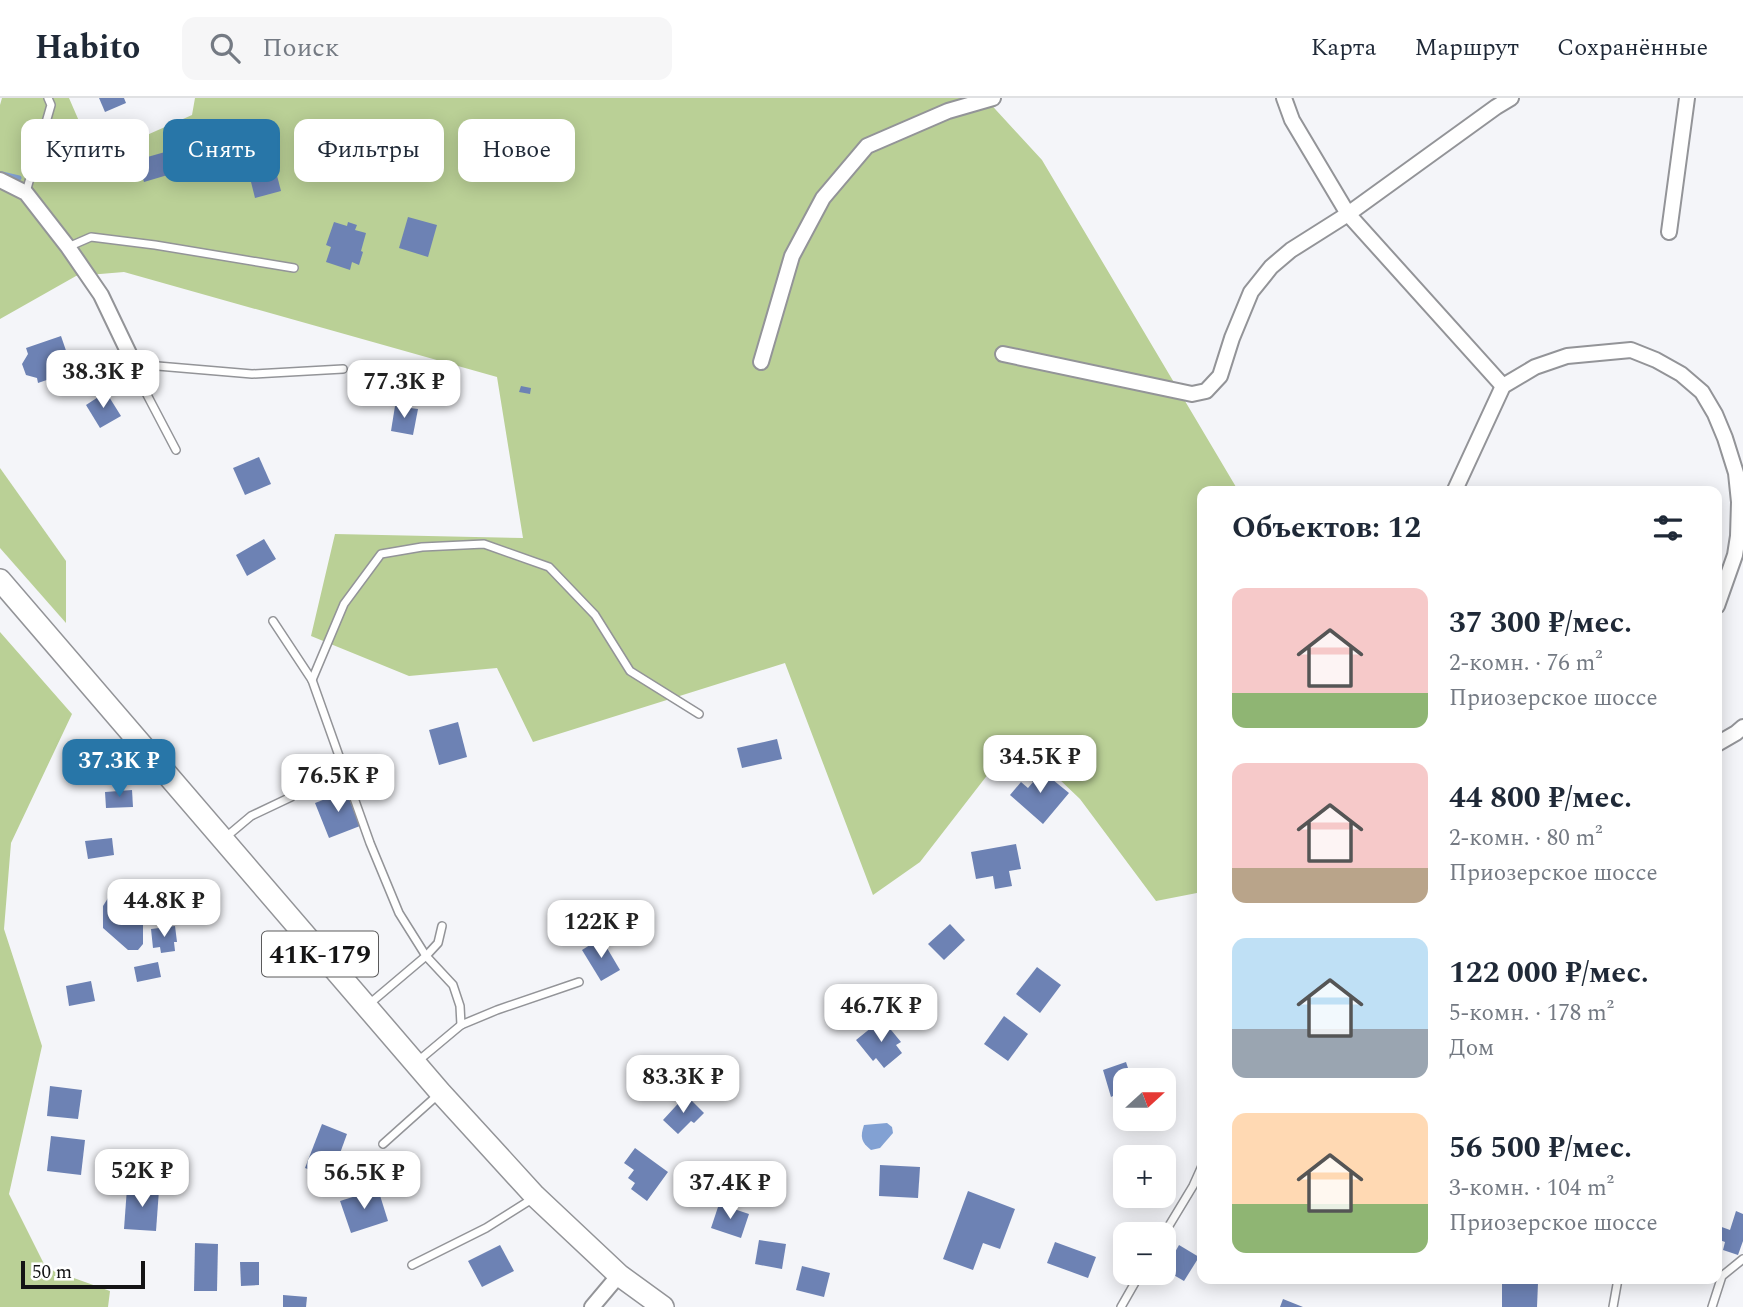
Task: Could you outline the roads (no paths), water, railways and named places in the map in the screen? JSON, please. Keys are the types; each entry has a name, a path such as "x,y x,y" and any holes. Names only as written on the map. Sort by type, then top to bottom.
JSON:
{"main road":[{"name":"41К-179","path":"0,580 440,1092 535,1196 619,1275 663,1307"}],"street":[{"path":"761,362 792,256 823,198 867,146 948,111 993,98"},
{"path":"1284,98 1292,120 1349,214 1503,386"},
{"path":"1003,354 1192,394 1206,391 1220,376 1251,292 1271,267 1291,250 1349,214 1494,103 1511,98"},
{"path":"1669,232 1687,98"},
{"path":"0,180 26,193 68,247 101,295 134,364"},
{"path":"1457,486 1503,386 1535,367 1567,356 1630,350 1656,360 1681,374 1702,392 1726,438 1739,502 1735,555 1722,592"},
{"path":"1722,741 1743,727"},
{"path":"592,1307 619,1275"}],"lane":[{"path":"26,193 51,105 48,98"},
{"path":"68,247 91,237 294,268"},
{"path":"176,450 134,364 252,374 343,369"},
{"path":"312,680 344,604 381,554 422,547 484,544 549,567 595,615 630,671 699,714"},
{"path":"273,621 312,680 389,890 399,913 426,956 453,985 460,1006 461,1025"},
{"path":"223,840 251,816 291,797"},
{"path":"365,1007 426,956 438,943 442,926"},
{"path":"415,1063 461,1025 579,982"},
{"path":"383,1144 440,1092"},
{"path":"1171,1222 1197,1177"},
{"path":"412,1265 486,1228 535,1196"},
{"path":"1722,1276 1743,1259"},
{"path":"1613,1307 1617,1284"},
{"path":"1712,1307 1719,1284"},
{"path":"1121,1307 1134,1285"}],"water":[{"path":"887,1123 892,1127 893,1133 880,1148 871,1150 862,1139 864,1125"}],"waterway":[{"path":"2,174 19,178"}]}
